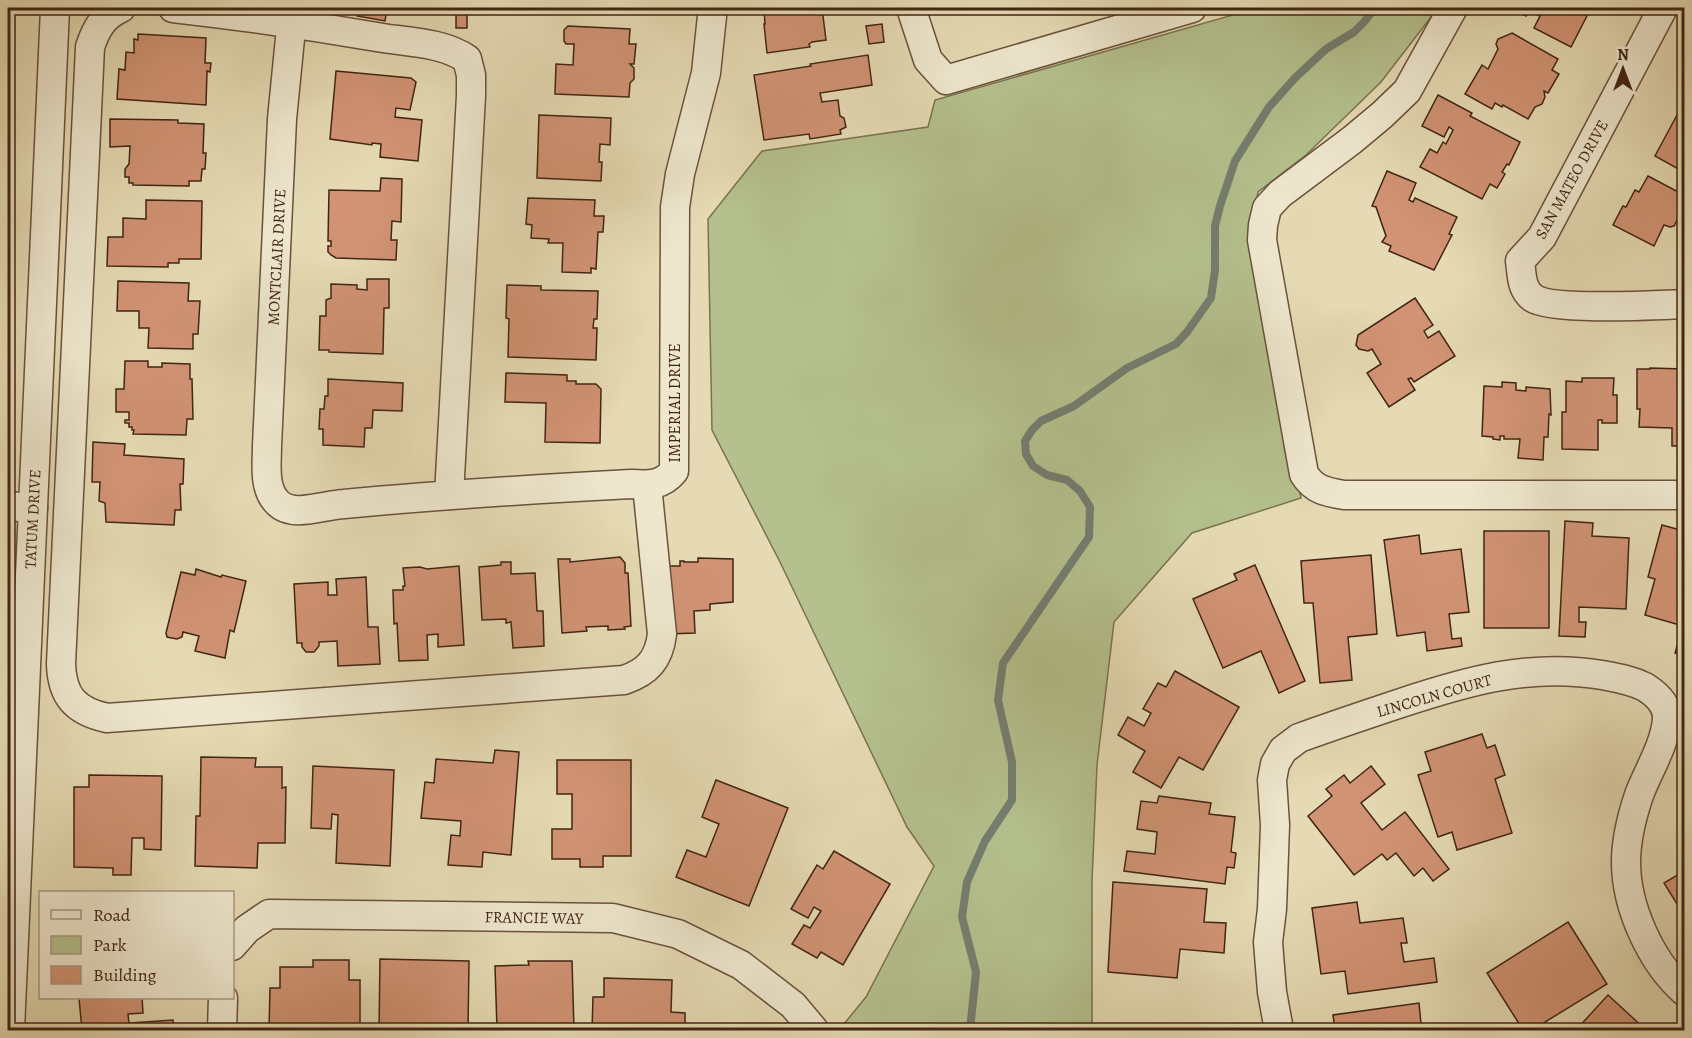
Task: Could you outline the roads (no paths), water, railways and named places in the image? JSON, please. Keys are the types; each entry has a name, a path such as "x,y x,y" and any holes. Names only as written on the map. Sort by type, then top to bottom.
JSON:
{"street":[{"name":"TATUM DRIVE","path":"10,1030 20,507 56,8"},
{"path":"121,8 105,18 95,31 90,47 61,664 62,680 77,706 91,714 106,718 624,680 637,676 648,669 656,658 661,647 662,634 647,485"},
{"path":"173,8 292,15 457,52 467,59 471,75 471,96 449,495"},
{"name":"IMPERIAL DRIVE","path":"278,504 292,510 303,511 325,505 449,495 631,484 654,485 668,479 674,471 675,207 680,174 706,73 711,8"},
{"path":"911,8 928,60 946,80 1192,8"},
{"path":"1453,8 1407,91 1353,141 1280,194 1268,208 1262,240 1304,474 1310,484 1323,491 1344,495 1684,495"},
{"name":"SAN MATEO DRIVE","path":"1663,8 1542,237 1520,261 1523,287 1534,299 1558,306 1684,304"},
{"name":"MONTCLAIR DRIVE","path":"278,504 269,491 267,446 282,119 292,15"},
{"name":"LINCOLN COURT","path":"1279,1030 1272,992 1268,942 1272,909 1275,825 1272,780 1275,764 1283,750 1299,738 1419,697 1470,681 1518,672 1553,670 1588,673 1634,681 1659,695 1667,717 1663,737 1639,796 1629,833 1626,863 1630,893 1649,948 1684,991"},
{"name":"FRANCIE WAY","path":"234,944 247,929 269,914 613,918 678,934 741,965 793,1005 814,1030"},
{"path":"222,1030 223,999"}],"waterway":[{"path":"970,1030 976,972 962,917 967,882 985,841 1012,800 1012,762 998,700 1003,663 1089,537 1090,507 1080,491 1067,480 1047,475 1033,466 1026,454 1025,441 1041,421 1074,406 1127,368 1176,344 1187,332 1211,298 1215,270 1215,226 1235,161 1269,107 1295,78 1326,49 1354,32 1375,8"}]}
